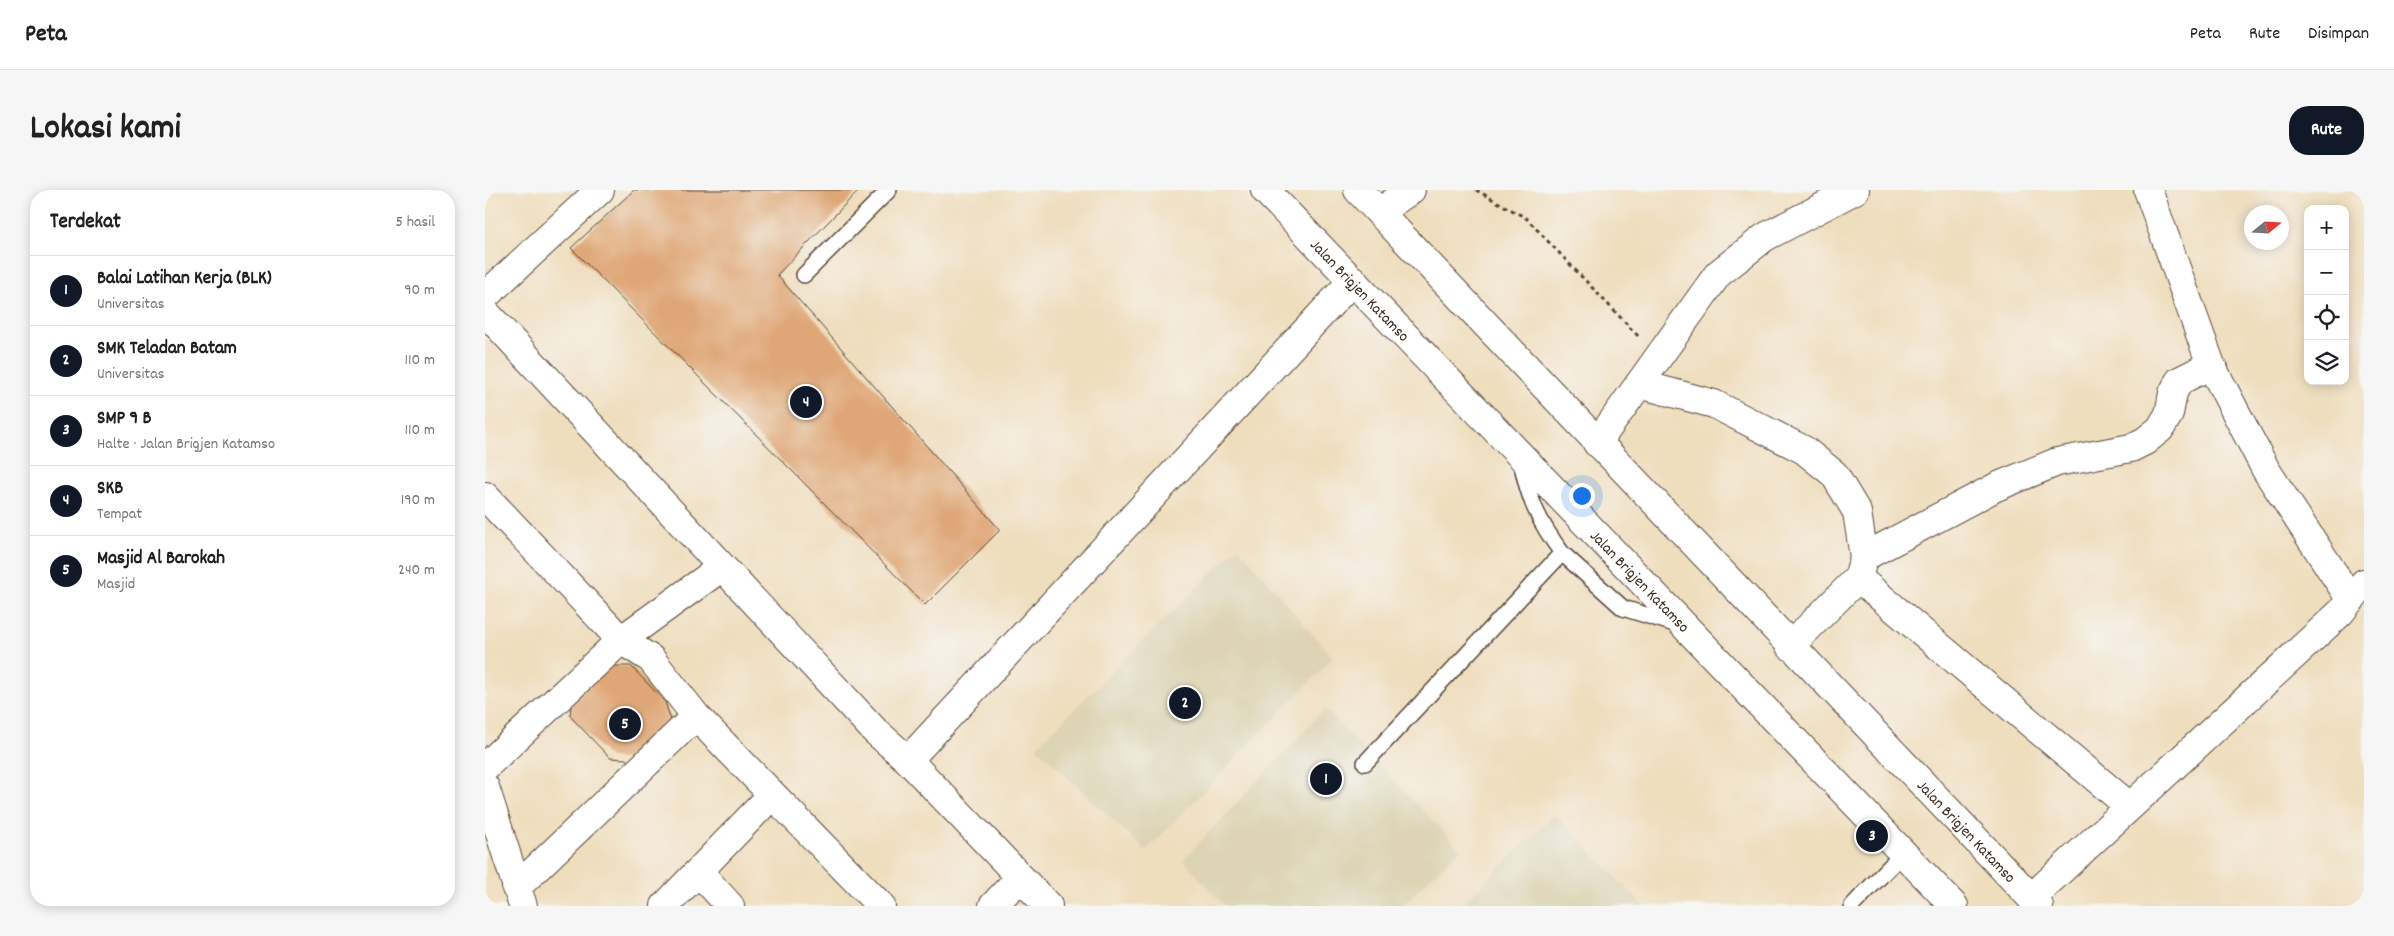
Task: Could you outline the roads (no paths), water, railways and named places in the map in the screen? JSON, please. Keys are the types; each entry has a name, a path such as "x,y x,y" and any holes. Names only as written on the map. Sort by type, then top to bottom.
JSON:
{"main road":[{"path":"485,296 600,190"},
{"name":"Jalan Brigjen Katamso","path":"1265,190 1954,906"},
{"name":"Jalan Brigjen Katamso","path":"1358,190 2035,902"},
{"path":"1379,212 1411,190"},
{"path":"1597,443 1718,274 1765,237 1855,190"},
{"path":"2035,902 2129,806 2340,613 2358,592 2266,470 2211,366 2148,190"},
{"path":"908,760 1353,280"},
{"path":"485,312 875,731 908,760 1048,906"},
{"path":"1790,646 1861,568 1996,487 2057,462 2131,448 2145,442 2160,429 2169,414 2173,393 2179,381 2211,366"},
{"path":"1639,384 1714,404 1804,450 1834,474 1857,512 1861,568 2129,806"},
{"path":"485,496 621,640 651,659 697,716 881,906"},
{"path":"485,767 621,640 722,567"},
{"path":"485,787 519,897 697,716"},
{"path":"665,906 772,795"},
{"path":"699,872 730,906"},
{"path":"993,906 1020,877"}],"lane":[{"path":"804,275 889,190"},
{"path":"1520,456 1527,493 1542,526 1562,553 1623,608 1685,626"},
{"path":"1365,763 1562,553"},
{"path":"1852,906 1903,852"}],"place":[{"name":"SKB","path":"806,402"},
{"name":"SMK Teladan Batam","path":"1185,703"},
{"name":"Masjid Al Barokah","path":"625,724"},
{"name":"Balai Latihan Kerja (BLK)","path":"1326,779"},
{"name":"SMP 9 B","path":"1872,836"}]}
